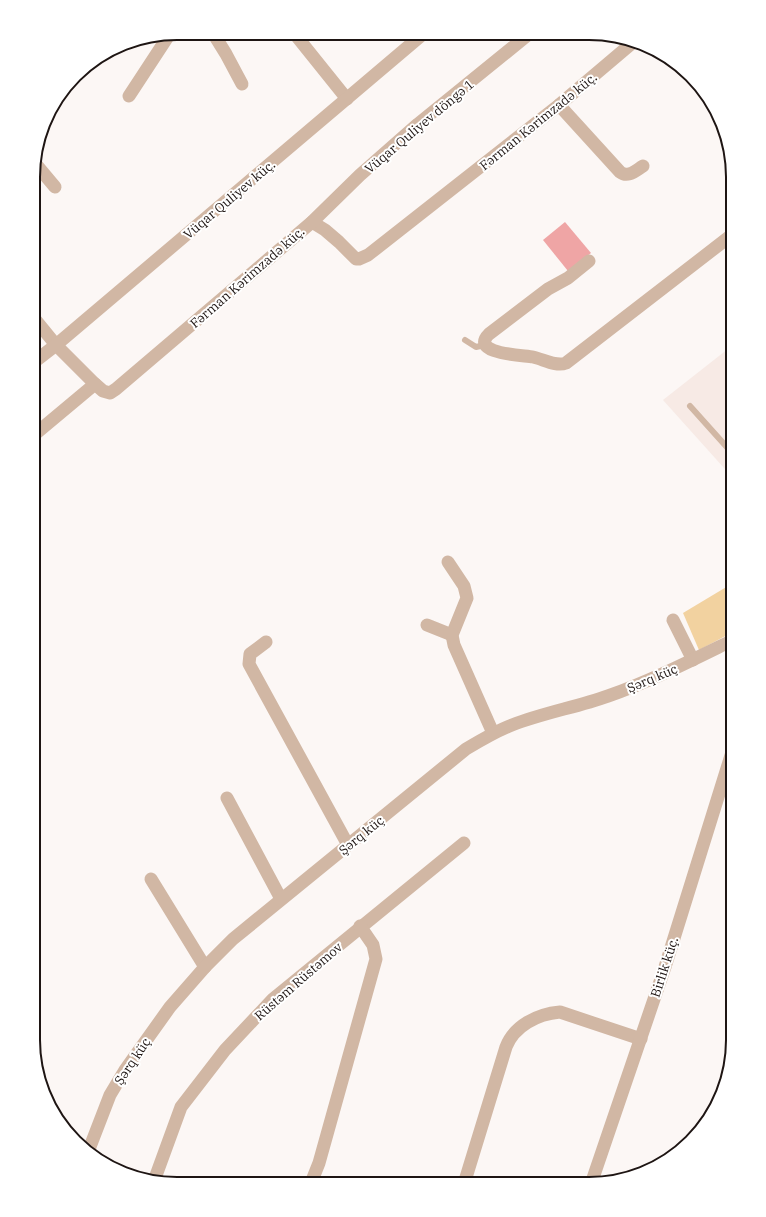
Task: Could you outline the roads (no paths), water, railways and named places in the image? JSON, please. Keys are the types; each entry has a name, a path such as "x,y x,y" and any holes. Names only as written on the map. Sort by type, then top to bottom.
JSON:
{"street":[{"path":"129,96 165,40"},
{"path":"217,40 242,84"},
{"path":"300,40 347,99"},
{"name":"Vüqar Quliyev küç.","path":"40,357 416,40"},
{"name":"Vüqar Quliyev döngə 1","path":"312,222 360,175 418,124 522,40"},
{"name":"Fərman Kərimzadə küç.","path":"95,384 103,391 110,393 116,389 312,222 334,238 356,259 368,256 559,105 628,46"},
{"path":"559,105 624,175 629,175 643,166"},
{"path":"40,170 55,187"},
{"path":"589,261 568,278 548,289 486,336 485,345 487,349 535,358 557,364 566,363 726,239"},
{"path":"40,325 56,345 95,384 40,430"},
{"path":"448,562 464,586 467,598 452,635 454,645 493,733"},
{"path":"674,620 693,660"},
{"path":"427,625 452,635"},
{"path":"266,642 250,654 249,664 348,845"},
{"name":"Şərq küç","path":"90,1146 110,1094 125,1070 170,1007 205,967 233,939 466,749 493,733 512,725 610,695 693,660 726,644"},
{"name":"Birlik küç.","path":"594,1177 667,960 726,771"},
{"path":"227,798 281,899"},
{"name":"Rüstəm Rüstəmov","path":"156,1175 181,1107 225,1050 273,999 360,926 464,843"},
{"path":"151,879 205,967"},
{"path":"313,1177 319,1163 376,959 373,945 360,926"},
{"path":"466,1177 506,1047 510,1038 519,1027 547,1013 560,1012 641,1039"}],"lane":[{"path":"465,340 476,347 485,345"},
{"path":"690,406 726,446"}]}
